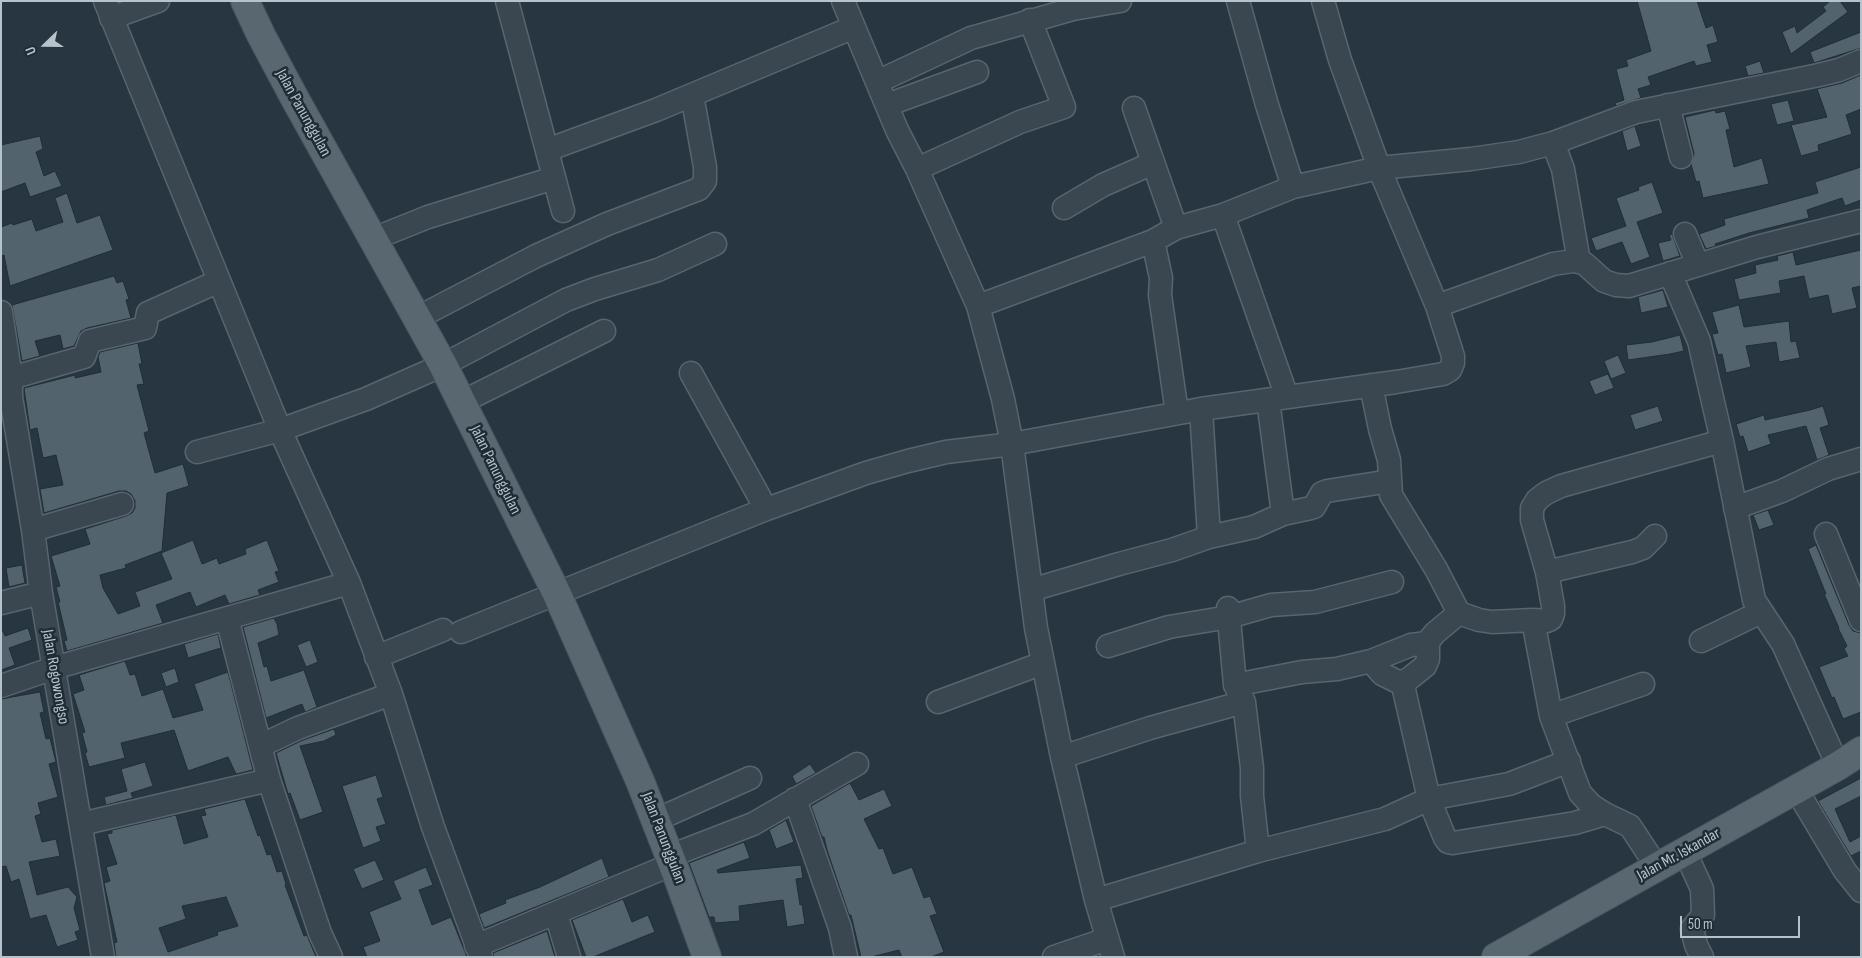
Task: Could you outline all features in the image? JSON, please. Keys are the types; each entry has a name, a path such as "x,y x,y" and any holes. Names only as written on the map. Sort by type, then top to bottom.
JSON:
{"main road":[{"name":"Jalan Panunggulan","path":"245,1 294,97 443,365 557,594 606,701 656,820 707,957"},
{"name":"Jalan Mr. Iskandar","path":"1496,957 1838,766 1861,751"}],"street":[{"path":"158,1 108,10 280,430 349,583 391,694 433,827 478,951 671,860 754,824 857,764"},
{"path":"507,1 563,211"},
{"path":"843,1 887,105 918,169 978,306 1003,399 1012,444 1031,590 1043,663 1062,757 1096,900 1110,948 1054,957"},
{"path":"877,82 971,38 1073,9 1120,1"},
{"path":"1238,1 1267,106 1294,187"},
{"path":"376,657 557,594 764,510 866,473 908,461 946,452 1012,444 1177,413 1443,374 1450,370 1453,356 1437,306 1379,168 1340,60 1323,1"},
{"path":"918,169 1020,122 1064,106 1030,20"},
{"path":"547,150 656,110 854,27"},
{"path":"978,306 1153,241 1176,228 1223,215 1294,187 1379,168 1471,159 1519,152 1553,143 1636,112 1820,75 1861,61"},
{"path":"887,105 977,72"},
{"path":"417,318 536,256 606,224 699,189 705,181 705,167 692,95"},
{"path":"1668,105 1681,157"},
{"path":"1134,108 1176,228"},
{"path":"1553,143 1562,169 1579,262"},
{"path":"1064,208 1103,185 1154,163"},
{"path":"373,240 428,217 554,178"},
{"path":"1223,215 1278,398 1283,514"},
{"path":"1437,306 1553,264 1579,262 1585,264 1604,280 1616,285 1629,286 1757,247 1861,221"},
{"path":"1685,234 1698,265"},
{"path":"1153,241 1161,278 1160,295 1177,413"},
{"path":"197,452 280,430 366,399 443,365 566,300 658,270 715,244"},
{"path":"1670,273 1699,341 1722,442 1754,600 1778,634 1838,766"},
{"path":"8,391 84,357 90,341 144,328 148,313 219,281"},
{"name":"Jalan Rogowongso","path":"1,312 8,391 33,530 41,593 103,957"},
{"path":"462,402 604,331"},
{"path":"691,373 760,498 764,510"},
{"path":"1371,385 1380,429 1388,455 1391,495 1427,553 1459,613 1478,620 1492,622 1547,621 1552,618 1554,614 1547,572 1532,520 1532,508 1537,500 1546,493 1560,486 1722,442"},
{"path":"1201,409 1209,537"},
{"path":"1735,508 1782,491 1828,469 1861,459"},
{"path":"1031,590 1172,550 1209,537 1254,527 1283,514 1314,507 1322,493 1327,491 1390,481"},
{"path":"33,530 122,504"},
{"path":"1826,534 1861,620"},
{"path":"1547,572 1632,552 1643,548 1656,536"},
{"path":"1108,646 1168,627 1229,612 1271,605 1315,602 1392,582"},
{"path":"1,686 54,668 349,583"},
{"path":"1,603 41,593"},
{"path":"1229,612 1239,694 1252,768 1252,796 1258,851"},
{"path":"1701,641 1761,612"},
{"path":"1371,661 1382,674 1396,681 1405,682 1426,666 1428,643 1435,633 1459,613"},
{"path":"227,618 269,780 320,933 331,957"},
{"path":"1532,620 1551,716 1580,793 1591,805 1630,826 1657,867"},
{"path":"1062,757 1150,728 1302,672 1337,669 1371,661 1411,645 1428,643"},
{"path":"938,702 1043,663"},
{"path":"1405,682 1405,697 1429,799 1445,838 1450,842 1575,823 1605,814"},
{"path":"1551,716 1643,684"},
{"path":"260,746 298,728 391,694"},
{"path":"1096,900 1258,851 1386,819 1429,799 1510,784 1569,762"},
{"path":"656,820 750,778"},
{"path":"81,824 269,780"},
{"path":"1796,789 1845,871 1861,891"},
{"path":"795,799 840,928 846,957"},
{"path":"1685,852 1702,889 1704,915 1692,929 1696,945 1702,957"},
{"path":"556,914 569,957"}],"building":[{"path":"1637,1 1697,1 1706,28 1713,25 1718,42 1707,45 1712,62 1696,66 1694,61 1648,77 1651,85 1638,89 1641,98 1616,106 1615,103 1624,100 1616,69 1628,66 1626,60 1651,51"},
{"path":"1830,1 1840,1 1848,12 1791,54 1782,32 1795,26 1797,33 1826,11 1823,7"},
{"path":"1861,32 1861,48 1814,63 1810,52"},
{"path":"1760,61 1764,73 1748,76 1745,66"},
{"path":"1861,75 1861,109 1846,115 1852,134 1818,145 1819,151 1801,156 1791,125 1827,117 1817,89 1842,83"},
{"path":"1788,100 1794,121 1777,125 1771,104"},
{"path":"1715,110 1716,113 1725,111 1730,129 1726,130 1734,167 1762,158 1769,184 1703,198 1699,181 1696,182 1691,164 1694,154 1685,117"},
{"path":"1635,126 1641,146 1627,151 1622,131"},
{"path":"40,136 43,149 36,152 44,176 55,171 62,186 30,197 25,183 1,192 1,145"},
{"path":"1861,167 1861,200 1845,206 1842,198 1807,210 1809,218 1749,233 1715,244 1716,246 1706,249 1699,234 1725,225 1724,219 1818,193 1815,182"},
{"path":"1652,182 1663,213 1637,222 1650,257 1631,264 1622,242 1596,251 1591,238 1626,226 1616,198 1639,190 1638,187"},
{"path":"67,193 77,223 100,215 113,250 10,286 4,255 1,256 1,227 32,219 36,231 63,222 55,198"},
{"path":"1672,234 1680,256 1663,261 1658,243 1671,240 1669,235"},
{"path":"1861,250 1861,286 1852,288 1857,308 1832,314 1828,295 1809,299 1804,276 1779,281 1781,293 1739,300 1734,279 1756,273 1755,265 1778,260 1777,256 1793,252 1796,265"},
{"path":"114,276 117,283 123,281 129,299 126,300 131,318 87,328 81,331 74,346 63,349 60,335 35,341 40,356 22,361 12,305"},
{"path":"1663,290 1668,307 1641,313 1638,297"},
{"path":"1739,305 1744,327 1789,321 1791,342 1796,341 1800,358 1779,362 1776,342 1746,346 1751,367 1726,373 1722,354 1718,355 1712,334 1718,333 1712,312"},
{"path":"1680,335 1684,351 1628,360 1626,345 1652,342"},
{"path":"138,343 142,364 139,364 144,384 137,385 149,431 144,433 155,473 183,464 189,486 167,493 162,551 125,565 126,568 100,575 103,588 118,614 140,606 135,592 172,579 161,553 193,540 202,564 217,558 219,564 246,554 245,549 267,540 279,571 275,572 279,582 258,590 260,595 229,604 225,595 196,607 190,592 156,605 163,623 67,651 64,641 67,640 56,587 60,586 51,556 90,544 85,529 132,513 135,508 135,501 131,494 126,491 119,491 44,513 40,489 63,485 56,455 43,458 37,428 30,430 24,388 75,375 75,378 101,372 98,357 100,352"},
{"path":"1618,355 1626,373 1611,379 1604,361"},
{"path":"1608,374 1614,388 1595,395 1589,381"},
{"path":"1658,406 1663,421 1635,430 1630,415"},
{"path":"1823,406 1829,425 1820,428 1829,455 1817,460 1806,426 1768,435 1771,444 1748,452 1743,436 1740,437 1736,424 1764,415 1765,420"},
{"path":"1768,510 1774,525 1759,530 1753,515"},
{"path":"1816,545 1849,625 1853,631 1861,633 1861,712 1843,719 1819,667 1848,656 1844,649 1847,646 1824,594 1826,594 1808,549"},
{"path":"22,565 25,583 9,587 6,568"},
{"path":"274,618 279,635 258,643 264,667 267,666 271,681 304,670 317,707 305,712 302,704 266,718 243,627"},
{"path":"28,628 32,640 9,648 15,665 1,670 1,631 3,631 5,636"},
{"path":"218,634 221,648 188,658 184,644"},
{"path":"310,640 318,662 306,667 297,645"},
{"path":"125,661 130,675 135,674 142,696 163,689 173,718 203,710 194,684 228,672 253,770 236,774 228,757 188,771 174,730 121,743 125,758 89,767 82,733 85,732 73,694 84,690 79,675"},
{"path":"175,668 179,682 166,687 161,673"},
{"path":"40,692 44,712 40,713 46,739 50,738 56,762 49,764 58,797 38,803 41,814 35,816 42,842 56,839 60,856 29,862 37,895 68,887 77,897 74,908 80,930 75,932 78,940 57,947 46,915 30,919 19,879 11,882 6,866 1,867 1,699"},
{"path":"334,729 336,735 324,741 300,746 323,812 300,820 290,793 288,794 276,753 303,740"},
{"path":"145,762 153,786 131,793 133,798 106,805 104,797 127,791 121,769"},
{"path":"810,764 816,773 796,784 792,776"},
{"path":"376,775 383,797 377,799 386,824 376,827 381,841 363,848 342,786"},
{"path":"1861,778 1861,796 1835,809 1850,842 1861,836 1861,851 1851,856 1818,801"},
{"path":"850,783 859,800 884,789 892,806 864,819 879,849 883,848 893,874 912,867 924,898 930,896 937,914 930,916 944,952 931,957 902,957 899,950 871,957 861,957 851,915 849,915 824,837 822,837 811,806"},
{"path":"245,799 267,855 271,854 277,872 282,871 285,885 304,936 307,935 316,957 116,957 114,943 117,942 104,883 110,881 106,867 117,864 107,834 112,833 112,830 176,815 184,844 208,837 201,816 206,815 204,809","holes":["226,897 238,926 217,932 218,935 168,952 159,928 186,919 182,906"]},
{"path":"786,820 794,842 776,849 769,830"},
{"path":"744,842 750,858 717,870 718,873 801,865 803,878 796,879 805,924 787,927 783,900 739,906 740,921 715,923 714,917 709,917 689,863"},
{"path":"602,858 609,877 484,928 479,914 506,903 505,900 540,887"},
{"path":"375,860 384,880 362,889 353,869"},
{"path":"426,867 433,885 419,890 432,925 451,917 467,957 367,957 363,947 380,941 369,912 401,899 393,881"},
{"path":"623,899 632,922 648,915 655,932 593,957 586,957 572,920"},
{"path":"547,931 555,957 494,957 493,953"}]}
